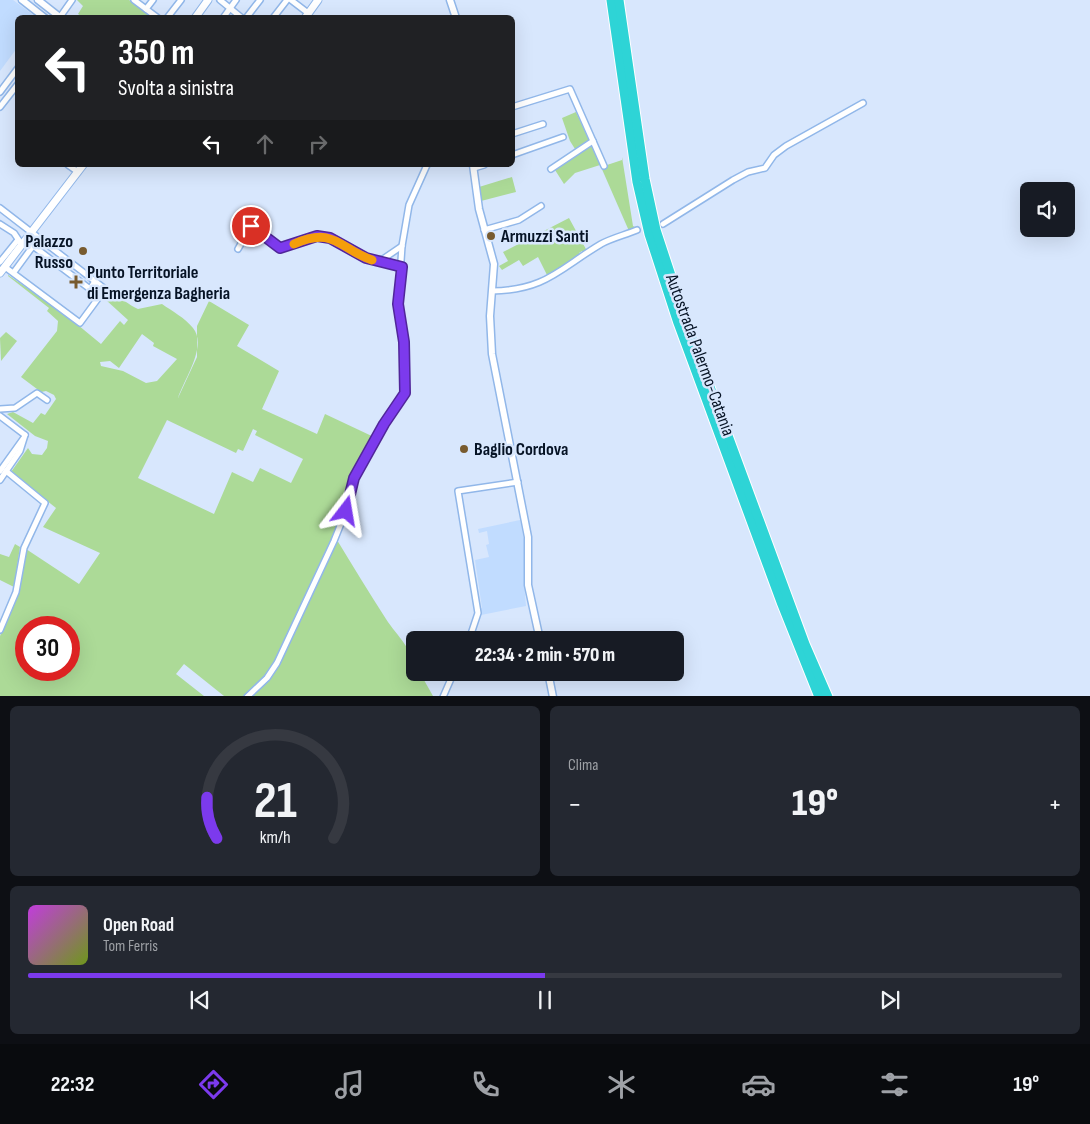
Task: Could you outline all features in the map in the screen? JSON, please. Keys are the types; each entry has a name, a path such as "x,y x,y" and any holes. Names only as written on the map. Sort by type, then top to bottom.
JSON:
{"highway":[{"name":"Autostrada Palermo-Catania","path":"611,0 636,182 648,234 678,323 777,593 819,696"},
{"name":"Autostrada Palermo-Catania","path":"619,0 645,179 656,230 689,330 805,644 828,696"}],"main road":[{"path":"197,15 208,0"},
{"path":"307,15 318,0"},
{"path":"0,273 3,264 31,232 82,167"}],"street":[{"path":"22,0 42,15"},
{"path":"38,0 57,15"},
{"path":"61,15 72,0"},
{"path":"134,0 154,15"},
{"path":"146,9 152,0"},
{"path":"169,15 181,0"},
{"path":"220,0 238,15"},
{"path":"225,15 236,0"},
{"path":"248,15 260,0"},
{"path":"275,15 287,0"},
{"path":"291,0 307,15"},
{"path":"450,0 455,15"},
{"path":"43,15 46,6"},
{"path":"0,92 15,72"},
{"path":"1,105 15,88"},
{"path":"515,106 570,89 604,166"},
{"path":"663,224 733,180 748,172 765,168 774,155 786,146 863,103"},
{"path":"515,133 543,124"},
{"path":"515,155 563,137"},
{"path":"552,168 593,141"},
{"path":"71,167 78,172"},
{"path":"247,696 267,678 277,663 334,541 346,511 354,478 384,424 405,393 404,342 398,304 402,246 409,205 427,167"},
{"path":"474,167 479,209 494,264 490,316 492,354 528,537 528,584 538,631"},
{"path":"484,230 519,220 541,206"},
{"path":"0,208 105,289 80,323 3,264"},
{"path":"0,224 14,234 20,243"},
{"path":"238,249 251,226 280,248 317,236 330,238 374,261 402,267"},
{"path":"492,291 521,289 543,282 602,243 637,230"},
{"path":"14,272 33,246 90,289 95,281"},
{"path":"374,261 386,257 402,246"},
{"path":"46,256 52,248"},
{"path":"386,257 385,262 390,265"},
{"path":"78,279 83,272"},
{"path":"0,409 15,408 37,393 47,400"},
{"path":"0,416 25,435 2,468 0,480"},
{"path":"0,630 16,592 24,548 45,502 2,468"},
{"path":"471,631 478,614 458,491 518,482"},
{"path":"443,696 450,681"},
{"path":"550,681 553,696"}],"shaded area":[{"path":"0,0 13,0 33,15 15,15 15,51 0,71"},
{"path":"520,520 525,545 524,583 526,606 481,615 479,609 482,608 475,560 489,557 486,545 489,544 487,531 479,533 478,529"}],"green space":[{"path":"77,0 129,0 149,15 80,15 78,14 83,6"},
{"path":"576,112 589,140 575,149 570,141 562,118"},
{"path":"592,145 600,165 575,173 564,184 555,170"},
{"path":"622,157 633,226 637,228 629,231 601,167 622,160"},
{"path":"512,177 516,192 481,201 479,187"},
{"path":"569,218 587,251 583,254 582,251 579,253 579,256 548,277 538,257 523,266 519,260 502,270 499,266 508,261 503,252"},
{"path":"8,275 61,311 101,344 120,321 124,325 128,320 106,300 111,298 119,298 138,309 162,304 190,324 197,335 197,326 209,301 249,325 237,346 279,371 262,409 317,434 325,414 376,438 354,478 337,540 386,619 406,646 406,681 425,681 433,696 224,696 184,664 176,674 204,696 0,696 0,636 20,589 26,549 79,584 100,553 43,527 56,508 11,472 28,448 32,454 42,455 47,448 48,441 35,436 7,414 13,412 33,423 41,413 45,415 56,399 54,395 46,391 41,392 21,377 57,331 58,321 47,311 49,308","holes":["142,334 154,343 153,346 177,359 157,381 146,383 123,371 101,366 100,362 110,361 119,368","197,348 197,357 178,398 193,363","167,420 236,453 238,449 243,451 253,429 257,431 255,435 303,459 291,483 260,468 253,482 232,472 214,514 138,478"]},
{"path":"6,332 17,341 1,361 0,338"},
{"path":"15,544 20,547 14,587 0,580 0,554 9,557"}],"slow traffic":[{"path":"294,244 317,236 330,238 372,260"}],"place":[{"name":"Armuzzi Santi","path":"491,236"},
{"name":"Palazzo Russo","path":"83,251"},
{"name":"Punto Territoriale di Emergenza Bagheria","path":"76,282"},
{"name":"Baglio Cordova","path":"464,449"}],"route":[{"path":"251,226 276,247 286,248 317,236 330,238 366,258 402,267 398,304 404,342 405,393 384,424 354,478 346,511"}]}
